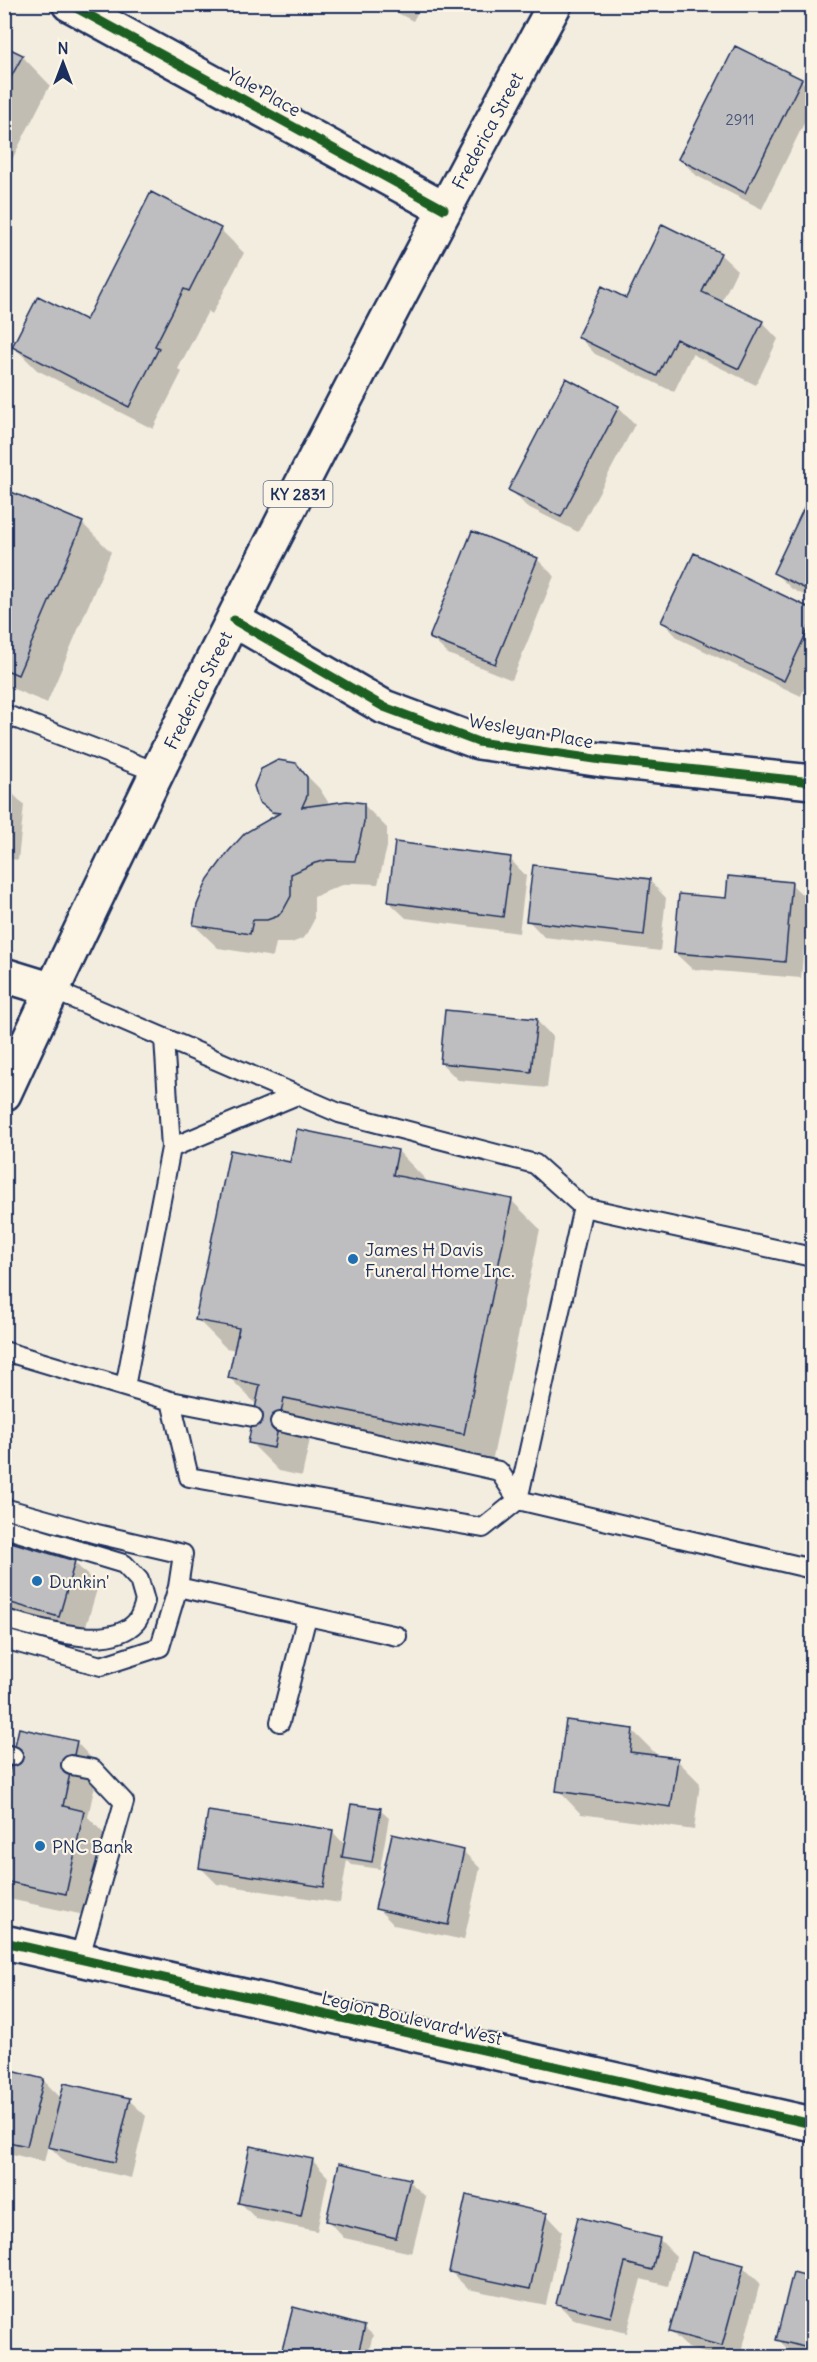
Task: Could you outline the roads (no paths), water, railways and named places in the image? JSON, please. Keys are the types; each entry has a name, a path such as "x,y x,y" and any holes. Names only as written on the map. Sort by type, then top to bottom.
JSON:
{"street":[{"name":"Yale Place","path":"69,4 444,208"},
{"name":"Frederica Street","path":"4,1094 234,620 444,208 555,4"},
{"name":"Wesleyan Place","path":"234,620 384,706 478,742 602,760 813,782"},
{"path":"4,975 53,990"},
{"name":"Legion Boulevard West","path":"4,1942 813,2124"}],"lane":[{"path":"4,714 159,773"},
{"path":"53,990 339,1113 535,1164 583,1207 813,1257"},
{"path":"125,1387 171,1148 164,1038"},
{"path":"171,1148 297,1095"},
{"path":"171,1401 189,1477 483,1528 518,1500 583,1207"},
{"path":"4,1351 171,1401 253,1417"},
{"path":"280,1422 499,1471 518,1500 813,1569"},
{"path":"4,1508 97,1534 183,1554 178,1587 160,1647 101,1666 4,1639"},
{"path":"4,1528 124,1564 139,1580 146,1601 135,1623 122,1632 101,1636 84,1638 4,1618"},
{"path":"178,1587 397,1636"},
{"path":"280,1722 307,1616"},
{"path":"71,1765 93,1769 124,1802 79,1960"}],"place":[{"name":"James H Davis Funeral Home Inc.","path":"353,1259"},
{"name":"Dunkin'","path":"37,1581"},
{"name":"PNC Bank","path":"40,1846"}]}
